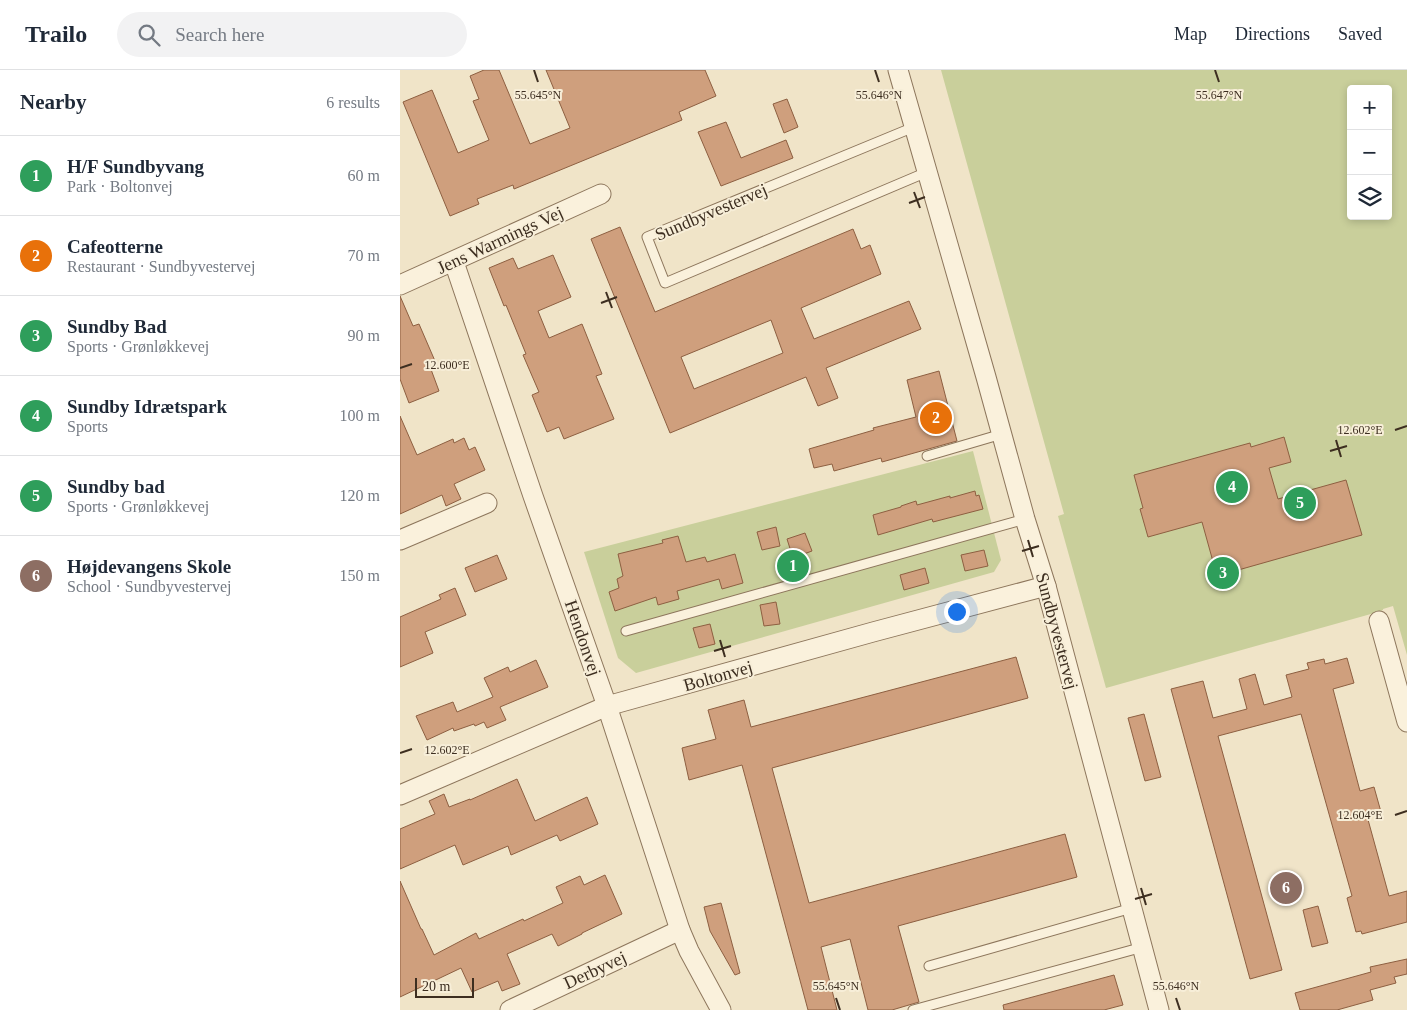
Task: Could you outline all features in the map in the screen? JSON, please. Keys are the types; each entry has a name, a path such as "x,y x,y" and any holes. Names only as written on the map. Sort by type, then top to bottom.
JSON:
{"street":[{"name":"Sundbyvestervej","path":"898,70 1025,519 1046,586 1159,1010"},
{"name":"Jens Warmings Vej","path":"400,285 600,194"},
{"name":"Hendonvej","path":"454,262 607,706 680,930 689,952 720,1010"},
{"path":"400,540 487,502"},
{"name":"Boltonvej","path":"400,795 607,706 1046,586"},
{"path":"1379,621 1407,722"},
{"name":"Derbyvej","path":"510,1010 680,930"}],"lane":[{"name":"Sundbyvestervej","path":"914,127 647,237 665,283 927,172"},
{"path":"927,456 1002,434"},
{"path":"626,631 1025,519"},
{"path":"929,966 1132,908"},
{"path":"913,1010 1143,947"}],"green space":[{"path":"941,70 1407,70 1407,655 1393,606 1378,612 1106,688 1058,516 1064,514"},
{"path":"973,451 1001,560 994,572 636,673 618,658 584,552"}],"building":[{"path":"484,70 499,70 530,144 570,128 546,70 705,70 716,96 679,112 682,120 514,189 513,185 477,199 479,204 450,216 403,102 432,90 458,153 489,140 473,101 479,99 470,76"},
{"path":"787,99 798,127 784,133 773,104"},
{"path":"726,122 741,158 786,140 793,158 721,186 698,132"},
{"path":"620,227 655,312 853,229 861,249 870,245 881,274 801,308 814,339 909,301 921,329 826,368 838,398 818,406 806,377 670,433 591,239","holes":["771,320 783,353 694,389 681,357"]},
{"path":"553,255 571,297 538,311 549,338 582,324 602,374 596,376 614,419 564,439 559,427 547,432 532,395 539,392 523,355 526,354 489,268 513,258 518,269"},
{"path":"400,296 413,326 419,324 435,361 429,364 439,391 409,403 400,379"},
{"path":"939,371 957,441 882,462 881,458 834,471 832,464 814,468 809,449 874,430 873,428 916,417 907,380"},
{"path":"400,416 417,455 453,439 454,443 464,438 469,450 475,447 485,470 454,484 461,499 446,506 442,495 400,514"},
{"path":"1284,437 1291,462 1269,468 1278,499 1346,480 1362,535 1217,576 1202,522 1148,537 1140,509 1143,508 1134,475 1250,443 1251,447"},
{"path":"975,491 976,496 979,495 983,509 933,522 932,519 878,535 873,515 916,501 917,505"},
{"path":"776,527 780,546 762,550 757,532"},
{"path":"805,533 812,551 793,558 787,539"},
{"path":"678,536 686,562 705,557 707,562 735,554 743,583 722,589 719,579 677,591 679,599 658,605 656,597 615,611 609,592 619,588 617,579 623,576 618,554 663,543 662,540"},
{"path":"984,550 988,566 965,571 961,555"},
{"path":"497,555 507,579 475,592 465,568"},
{"path":"925,568 929,583 904,590 900,575"},
{"path":"455,588 466,615 425,632 433,653 400,667 400,617 441,599 439,595"},
{"path":"776,602 780,624 764,626 760,605"},
{"path":"710,624 715,644 699,648 693,628"},
{"path":"1016,657 1028,698 772,768 809,903 1065,834 1077,877 898,926 919,1002 892,1010 868,1010 850,939 821,947 837,1010 808,1010 742,765 689,780 682,748 716,739 708,710 744,700 751,727"},
{"path":"1347,658 1354,683 1333,689 1360,791 1374,787 1381,812 1367,816 1389,896 1407,891 1407,922 1362,934 1361,931 1356,932 1347,898 1352,896 1301,714 1218,736 1282,970 1250,979 1171,689 1203,681 1213,718 1247,709 1239,679 1255,674 1264,705 1292,697 1286,675 1309,669 1307,663 1324,659 1325,664"},
{"path":"536,660 548,687 500,707 506,720 487,728 484,722 454,731 453,728 427,740 416,716 453,702 457,712 493,697 484,678 508,667 510,672"},
{"path":"1144,714 1161,777 1145,781 1128,718"},
{"path":"517,779 535,821 587,797 598,824 560,841 557,835 511,855 508,846 463,865 455,845 400,869 400,829 435,814 429,801 444,794 449,807 470,800"},
{"path":"605,875 622,914 558,946 552,934 507,954 520,984 502,991 498,981 472,992 461,968 400,997 400,881 434,955 476,933 479,939 563,903 556,887 580,876 584,885"},
{"path":"721,903 740,973 735,975 710,931 704,907"},
{"path":"1318,906 1328,943 1312,947 1303,910"},
{"path":"1407,959 1407,974 1394,977 1396,983 1370,990 1373,1000 1337,1010 1300,1010 1295,993 1371,972 1370,967"},
{"path":"1114,975 1123,1005 1104,1010 1004,1010 1003,1005"}],"place":[{"name":"Cafeotterne","path":"936,418"},
{"name":"Sundby Idrætspark","path":"1232,487"},
{"name":"Sundby bad","path":"1300,503"},
{"name":"H/F Sundbyvang","path":"793,566"},
{"name":"Sundby Bad","path":"1223,573"},
{"name":"Højdevangens Skole","path":"1286,888"}]}
